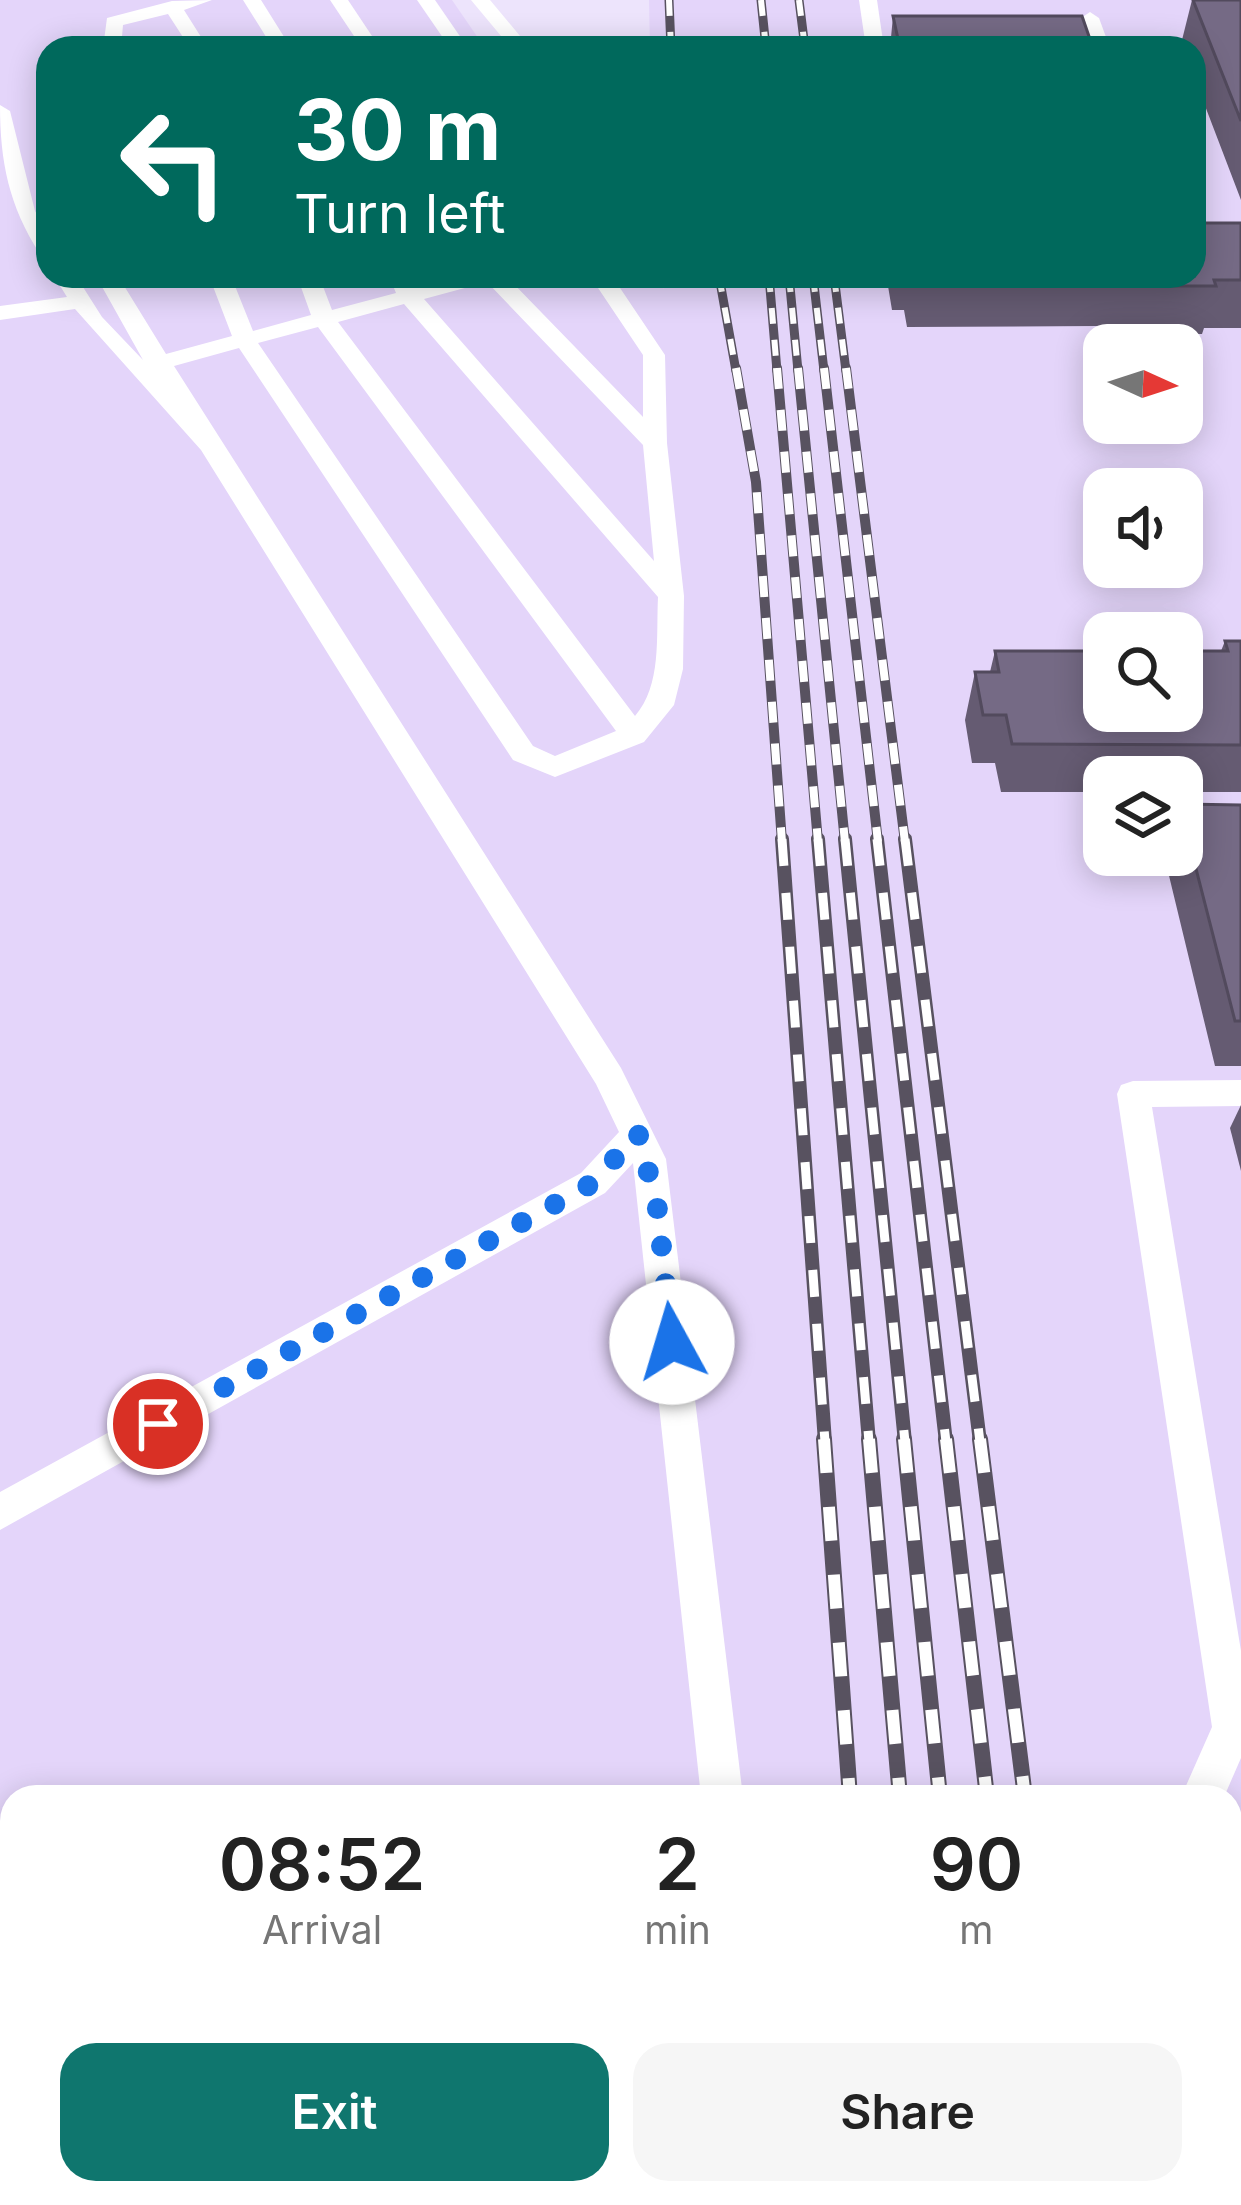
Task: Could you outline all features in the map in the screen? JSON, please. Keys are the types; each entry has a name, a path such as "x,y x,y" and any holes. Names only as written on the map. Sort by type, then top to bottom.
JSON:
{"lane":[{"path":"110,36 114,22 202,0"},
{"path":"252,0 275,36"},
{"path":"339,0 363,36"},
{"path":"426,0 451,36"},
{"path":"480,0 511,36"},
{"path":"868,0 873,36"},
{"path":"172,6 191,36"},
{"path":"1090,19 1096,36"},
{"path":"0,111 25,211 36,229"},
{"path":"10,154 36,183"},
{"path":"71,288 80,302 149,365 211,446 609,1077 638,1133 657,1205 721,1785"},
{"path":"113,288 149,365"},
{"path":"225,288 245,340 523,753 555,766 634,735 660,705 669,669 671,596 656,443 654,355 609,288"},
{"path":"312,288 324,319 634,735"},
{"path":"149,365 324,319 400,288"},
{"path":"407,288 671,596"},
{"path":"506,288 656,443"},
{"path":"0,313 80,302"},
{"path":"1207,1785 1233,1728 1133,1094 1241,1093"},
{"path":"0,1512 593,1183 638,1133"}],"shaded area":[{"path":"0,0 452,0 477,36 36,36 36,288 1206,288 1206,36 650,36 649,0 1241,0 1241,1785 0,1785"}],"building":[{"path":"1193,0 1241,0 1241,121"},
{"path":"893,16 1082,16 1089,36 897,36"},
{"path":"1206,223 1241,223 1241,280 1214,280 1216,286 1206,286"},
{"path":"1225,641 1241,641 1241,745 1012,744 1006,715 983,715 975,672 999,672 995,651 1083,651 1083,732 1203,732 1203,651 1228,651"},
{"path":"1203,804 1241,805 1241,1021 1235,1021 1198,876 1203,876"}],"railway":[{"path":"669,0 670,36"},
{"path":"761,0 765,36"},
{"path":"799,0 804,36"},
{"path":"721,288 736,371"},
{"path":"770,288 777,371"},
{"path":"790,288 798,371"},
{"path":"814,288 824,371"},
{"path":"836,288 846,371"},
{"path":"736,368 756,482 782,842"},
{"path":"777,368 818,842"},
{"path":"798,368 845,842"},
{"path":"824,368 878,842"},
{"path":"846,368 905,842"},
{"path":"782,839 825,1442"},
{"path":"818,839 869,1442"},
{"path":"845,839 905,1442"},
{"path":"877,839 946,1442"},
{"path":"905,839 980,1442"},
{"path":"824,1439 849,1785"},
{"path":"869,1439 899,1785"},
{"path":"904,1439 939,1785"},
{"path":"946,1439 986,1785"},
{"path":"980,1439 1023,1785"}],"route":[{"path":"158,1424 593,1183 638,1133 649,1159 657,1205 672,1342"}]}
